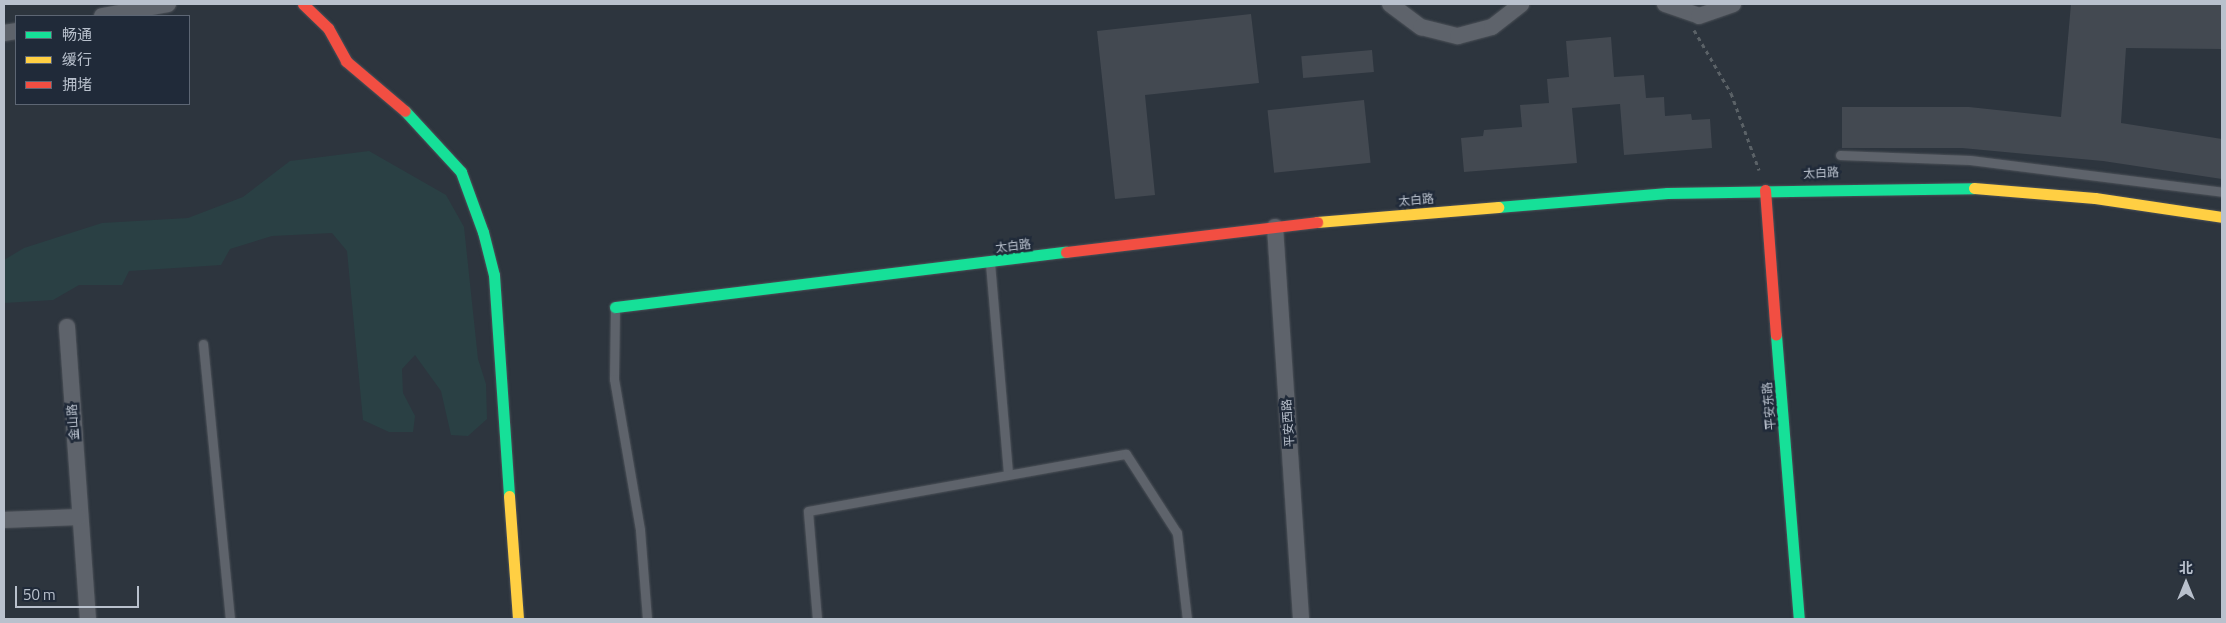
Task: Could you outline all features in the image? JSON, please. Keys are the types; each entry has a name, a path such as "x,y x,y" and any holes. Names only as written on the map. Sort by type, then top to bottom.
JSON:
{"street":[{"path":"108,15 168,4"},
{"path":"303,4 328,28 346,61 400,105 461,172 484,232 494,275 518,619"},
{"path":"1390,4 1421,27 1458,36 1492,27 1521,4"},
{"path":"1666,4 1699,16 1732,4"},
{"name":"太白路","path":"615,307 1275,227 1667,193 1943,185 2095,198 2222,217"},
{"name":"平安东路","path":"1765,190 1799,619"},
{"name":"平安西路","path":"1275,227 1301,619"},
{"name":"金山路","path":"67,327 78,517 88,619"},
{"path":"4,520 78,517"}],"lane":[{"path":"1840,155 1970,160 2222,192"},
{"path":"990,263 1008,473"},
{"path":"615,307 614,379 640,530 647,619"},
{"path":"204,344 230,619"},
{"path":"818,619 808,510 1008,473 1126,454 1177,533 1187,619"}],"path":[{"path":"1690,13 1698,42 1731,93 1765,190"}],"green space":[{"path":"369,151 446,195 464,227 478,359 486,384 487,419 468,436 451,435 441,391 415,355 402,369 403,393 415,416 413,432 389,432 363,420 347,251 332,233 272,236 230,249 221,265 129,271 122,285 79,285 53,300 4,303 4,260 24,248 102,223 188,218 243,197 290,161"}],"building":[{"path":"2071,4 2222,4 2222,49 2126,48 2121,123 2222,139 2222,179 2103,161 1962,148 1842,148 1842,107 1969,107 2061,117"},
{"path":"1251,14 1259,83 1145,95 1155,195 1115,199 1097,31"},
{"path":"1611,37 1614,77 1644,75 1646,98 1664,97 1665,116 1691,114 1692,120 1710,119 1712,148 1624,155 1620,104 1572,108 1577,163 1464,172 1461,138 1483,136 1484,130 1522,127 1520,105 1549,103 1547,79 1569,77 1566,41"},
{"path":"1372,50 1374,72 1303,78 1301,56"},
{"path":"1364,100 1371,163 1274,173 1268,110"}],"traffic: fast":[{"path":"405,111 461,172 483,232 494,275 509,496"},
{"path":"1498,207 1667,193 1974,188"},
{"path":"615,307 1066,252"},
{"path":"1776,335 1799,619"}],"traffic: slow":[{"path":"1974,188 2095,198 2222,217"},
{"path":"1317,222 1498,207"},
{"path":"509,496 518,619"}],"traffic: jam":[{"path":"303,4 328,28 346,61 405,111"},
{"path":"1765,190 1776,335"},
{"path":"1066,252 1317,222"}]}
